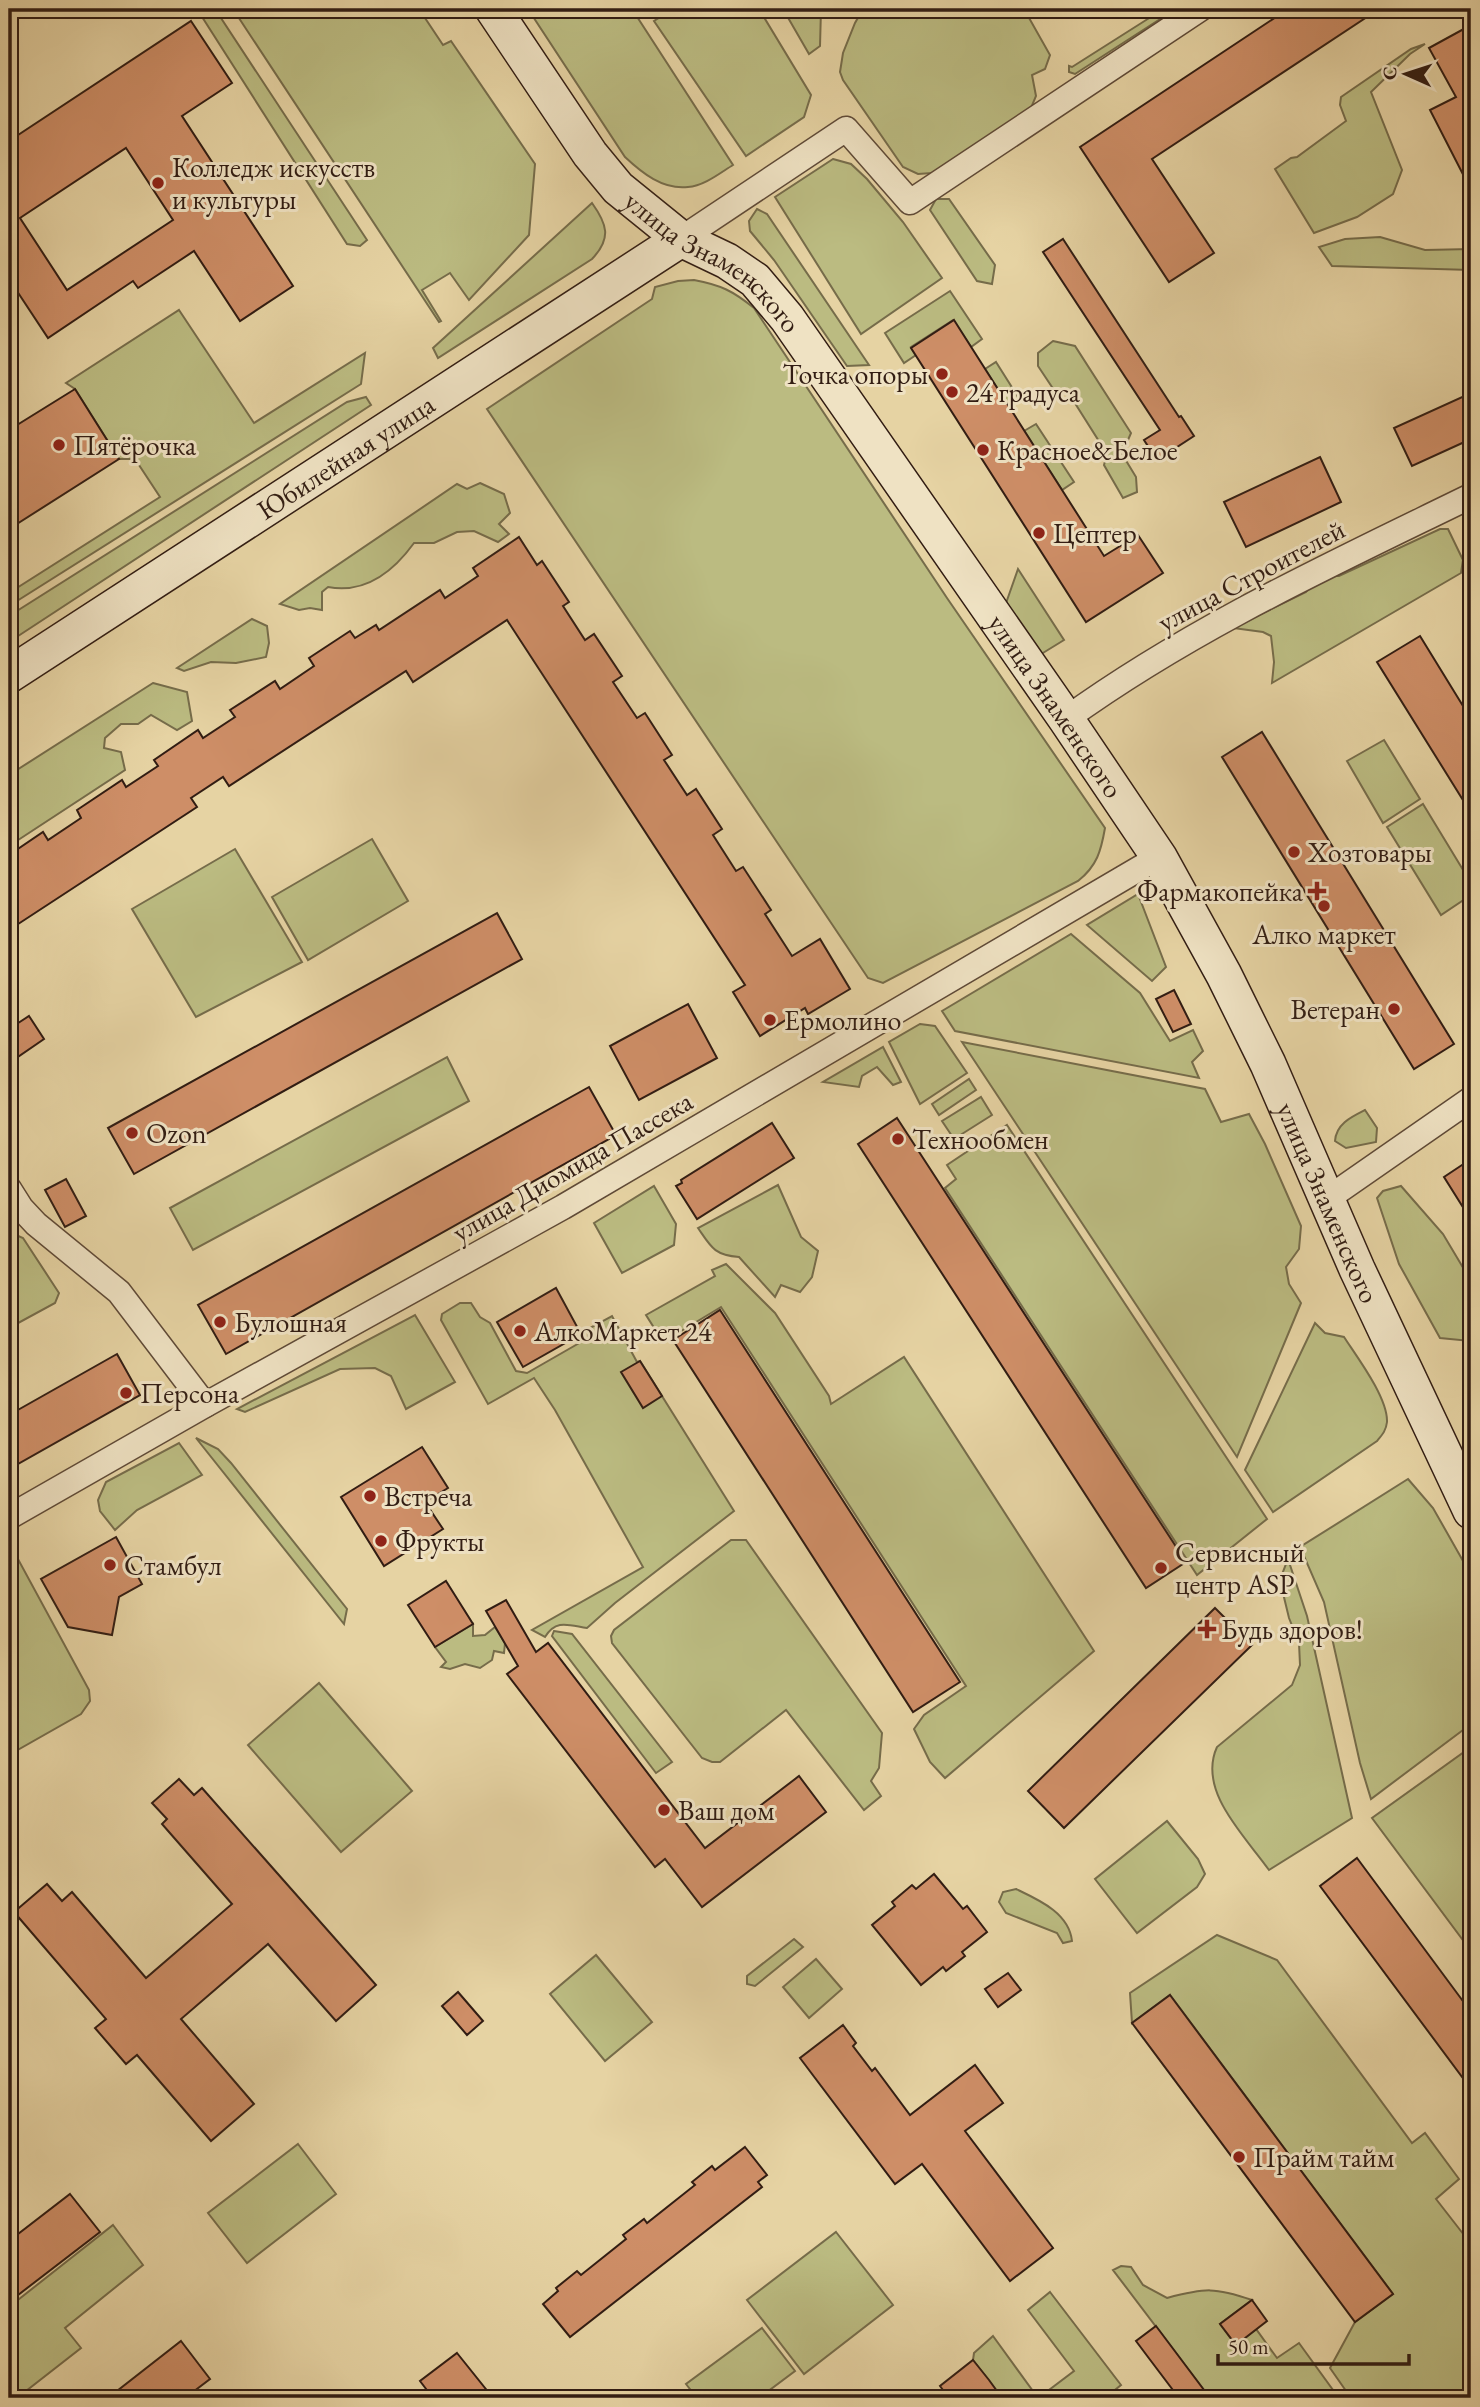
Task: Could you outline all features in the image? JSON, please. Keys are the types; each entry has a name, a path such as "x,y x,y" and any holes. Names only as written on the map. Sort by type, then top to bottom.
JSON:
{"main road":[{"name":"улица Знаменского","path":"493,9 590,154 618,188 681,239 727,261 755,281 787,318 1159,857 1268,1064 1357,1269 1471,1511"},
{"name":"Юбилейная улица","path":"9,675 681,239"}],"street":[{"path":"681,239 846,128 911,202 1200,9"},
{"name":"улица Строителей","path":"1066,719 1147,664 1239,610 1471,496"},
{"name":"улица Диомида Пассека","path":"9,1517 563,1207 1159,857"},
{"path":"1327,1199 1471,1099"},
{"path":"9,1189 21,1208 36,1224 119,1292 205,1405"}],"green space":[{"path":"197,9 215,9 367,240 360,246 347,244"},
{"path":"233,9 419,9 443,45 451,41 535,164 529,235 469,300 450,273 422,290 441,321 439,322"},
{"path":"528,9 632,9 733,165 706,182 688,187 670,186 638,169 625,157"},
{"path":"673,9 759,9 811,95 804,117 746,156 654,21"},
{"path":"783,9 821,9 820,46 809,54"},
{"path":"863,9 1024,9 1050,55 1045,69 1032,75 1036,96 1031,108 932,173 918,174 903,167 840,72 843,53"},
{"path":"1151,9 1171,9 1171,12 1075,74 1069,72 1069,66 1072,67 1154,15"},
{"path":"1425,44 1410,54 1371,92 1402,170 1393,194 1357,217 1314,233 1275,169 1297,157 1346,121 1340,105 1341,97 1411,49"},
{"path":"833,159 851,164 867,179 903,222 942,278 861,334 775,197"},
{"path":"936,199 949,199 995,265 992,284 977,281 930,210"},
{"path":"592,203 604,224 605,238 592,259 438,358 433,348"},
{"path":"757,209 767,214 869,365 847,366 774,260 750,231 749,221"},
{"path":"1380,237 1425,250 1471,249 1471,270 1332,266 1319,247 1345,239"},
{"path":"694,280 726,290 754,308 947,598 1105,828 1097,858 1090,870 1078,881 883,983 868,978 487,409 652,299 655,287"},
{"path":"950,291 982,339 971,347 953,320 911,347 916,355 904,363 885,333"},
{"path":"179,310 254,423 365,353 361,384 9,606 9,593 160,497 135,459 119,459 75,389 66,383"},
{"path":"1053,341 1075,346 1131,433 1122,454 1136,477 1137,492 1123,498 1104,465 1107,454 1066,389 1056,393 1038,366 1038,353"},
{"path":"996,362 1020,400 1009,407 985,369"},
{"path":"366,397 371,405 9,642 9,616 347,402"},
{"path":"1036,424 1074,482 1062,490 1024,431"},
{"path":"480,483 504,494 510,513 499,524 509,534 498,542 474,531 457,532 434,543 414,543 387,572 366,584 328,587 322,592 322,610 299,610 280,604 457,484 467,489"},
{"path":"1440,529 1448,529 1463,560 1461,573 1272,683 1274,662 1271,636 1263,632 1233,628 1306,592 1321,580 1339,576"},
{"path":"1018,569 1064,640 1038,656 1005,606"},
{"path":"252,619 267,626 269,643 266,657 236,663 211,662 184,671 177,668"},
{"path":"153,683 187,692 192,721 177,730 151,715 138,724 121,724 105,738 104,748 121,752 125,770 9,846 9,775"},
{"path":"1384,740 1420,799 1383,823 1347,761"},
{"path":"1423,804 1471,883 1471,895 1441,915 1387,827"},
{"path":"372,839 408,901 308,960 272,897"},
{"path":"235,849 302,962 196,1017 132,909"},
{"path":"1138,894 1166,967 1152,981 1087,925"},
{"path":"1071,934 1140,993 1170,1041 1193,1030 1203,1051 1192,1062 1199,1078 955,1031 942,1011"},
{"path":"920,1024 935,1026 967,1073 920,1104 889,1042"},
{"path":"962,1042 1205,1089 1221,1122 1249,1114 1301,1226 1299,1249 1286,1267 1289,1284 1301,1303 1237,1457"},
{"path":"883,1047 901,1082 893,1085 877,1067 862,1076 859,1087 823,1082"},
{"path":"447,1057 469,1101 193,1250 170,1208"},
{"path":"969,1079 976,1090 939,1115 932,1104"},
{"path":"981,1097 992,1115 954,1139 942,1121"},
{"path":"1365,1110 1377,1128 1376,1142 1346,1148 1335,1141 1341,1126"},
{"path":"1007,1125 1267,1519 1197,1575 945,1188 956,1179 947,1165"},
{"path":"778,1185 801,1237 818,1251 812,1277 800,1292 781,1285 775,1297 739,1257 718,1252 698,1228"},
{"path":"654,1186 676,1224 674,1245 622,1273 594,1223"},
{"path":"1401,1186 1443,1234 1471,1281 1470,1341 1440,1338 1399,1264 1377,1198 1383,1191"},
{"path":"16,1235 23,1238 59,1293 55,1303 9,1328 9,1237"},
{"path":"726,1264 775,1313 829,1396 831,1404 904,1357 1094,1651 945,1778 930,1762 914,1729 924,1715 966,1686 721,1307 663,1342 646,1315 715,1276 712,1270"},
{"path":"460,1303 471,1303 480,1317 490,1323 516,1371 527,1373 588,1338 588,1329 612,1316 637,1362 640,1361 734,1511 615,1603 587,1628 558,1625 545,1637 532,1630 643,1567 555,1410 534,1378 488,1404 441,1320 442,1314"},
{"path":"415,1315 455,1382 406,1409 391,1376 375,1368 340,1369 245,1412 237,1409"},
{"path":"1315,1323 1325,1333 1344,1337 1383,1401 1387,1422 1384,1433 1377,1441 1273,1512 1245,1470"},
{"path":"196,1438 218,1449 231,1463 347,1609 344,1624"},
{"path":"179,1443 202,1475 137,1510 115,1530 100,1511 98,1500 106,1482"},
{"path":"1408,1479 1433,1508 1471,1575 1471,1724 1371,1799 1360,1763 1324,1602 1300,1547"},
{"path":"731,1540 746,1540 882,1733 879,1768 871,1781 881,1796 864,1810 786,1710 720,1762 702,1758 612,1643 614,1630"},
{"path":"9,1547 12,1548 89,1690 90,1701 81,1714 14,1752 9,1752"},
{"path":"1288,1559 1307,1616 1352,1818 1269,1870 1226,1812 1213,1780 1213,1764 1217,1747 1292,1685 1300,1665 1299,1643 1282,1589 1281,1577"},
{"path":"473,1624 473,1636 485,1635 495,1627 505,1643 504,1653 494,1651 492,1660 480,1668 465,1664 450,1669 441,1667 446,1662 435,1647"},
{"path":"554,1631 572,1634 672,1762 656,1773 552,1636"},
{"path":"319,1683 412,1791 341,1852 248,1745"},
{"path":"1471,1747 1471,1951 1372,1818"},
{"path":"1167,1821 1198,1859 1205,1874 1197,1887 1137,1933 1095,1879"},
{"path":"1016,1889 1059,1915 1070,1931 1072,1941 1063,1943 1057,1933 1006,1913 999,1902 1003,1892"},
{"path":"1217,1935 1277,1960 1412,2143 1425,2133 1459,2179 1436,2199 1471,2244 1471,2385 1467,2388 1471,2398 1351,2398 1330,2368 1355,2322 1393,2294 1170,1995 1132,2023 1130,1993"},
{"path":"794,1939 803,1947 755,1986 747,1984 747,1976"},
{"path":"596,1955 652,2022 605,2061 550,1994"},
{"path":"816,1959 842,1989 809,2018 783,1987"},
{"path":"298,2144 336,2194 247,2263 208,2213"},
{"path":"113,2225 143,2265 65,2328 81,2348 17,2398 9,2398 9,2307"},
{"path":"836,2232 893,2305 804,2374 747,2300"},
{"path":"1121,2266 1131,2267 1143,2285 1167,2298 1210,2290 1252,2300 1220,2324 1235,2344 1256,2329 1277,2358 1299,2343 1333,2390 1321,2398 1210,2398 1113,2270"},
{"path":"1050,2292 1121,2385 1105,2398 1045,2398 1045,2393 1074,2371 1028,2310"},
{"path":"762,2328 795,2371 759,2398 697,2398 686,2384"},
{"path":"993,2336 1038,2398 1002,2398 973,2360 974,2353"}],"building":[{"path":"1288,9 1379,9 1152,159 1214,253 1169,282 1080,147"},
{"path":"191,21 232,83 182,116 293,286 240,321 194,251 138,288 133,281 48,338 9,279 9,141","holes":["126,148 173,220 67,290 20,218"]},
{"path":"1471,25 1471,190 1430,110 1456,97 1429,48"},
{"path":"1063,239 1194,436 1157,460 1144,440 1160,430 1043,252"},
{"path":"954,320 1104,556 1138,535 1163,573 1086,622 911,348"},
{"name":"Пятёрочка","path":"75,389 119,459 9,529 9,430"},
{"path":"1471,393 1471,439 1412,466 1394,428"},
{"path":"1320,457 1341,502 1246,547 1224,502"},
{"path":"519,537 537,565 542,561 569,602 563,606 585,640 594,634 622,676 613,682 637,718 645,713 672,755 664,760 687,795 696,789 722,829 713,835 736,871 743,867 771,910 765,914 792,956 820,939 850,989 808,1014 805,1008 760,1036 733,992 745,985 507,620 413,682 406,671 229,786 223,777 191,798 197,807 9,930 9,855 43,832 48,840 81,818 77,810 122,780 126,787 158,766 154,760 198,730 203,738 235,717 230,710 275,681 280,689 314,666 309,658 350,631 355,638 376,625 379,630 440,590 445,598 478,576 473,568"},
{"path":"1420,636 1471,719 1471,813 1377,662"},
{"path":"1262,732 1454,1044 1414,1069 1222,757"},
{"path":"497,913 522,959 134,1174 108,1128"},
{"path":"1174,990 1191,1024 1173,1032 1156,999"},
{"path":"688,1004 717,1058 639,1100 610,1046"},
{"path":"29,1016 44,1039 9,1063 9,1029"},
{"path":"589,1087 616,1135 226,1354 198,1305"},
{"path":"897,1118 1186,1562 1146,1588 858,1144"},
{"path":"772,1123 794,1158 697,1219 676,1186 682,1183 681,1180"},
{"path":"1471,1159 1471,1220 1444,1177"},
{"path":"66,1179 86,1216 65,1227 45,1190"},
{"path":"556,1288 581,1334 523,1367 497,1322"},
{"path":"720,1310 960,1682 913,1712 673,1340"},
{"path":"117,1354 140,1395 9,1469 9,1415"},
{"path":"640,1361 662,1396 643,1408 621,1372"},
{"path":"422,1447 448,1488 425,1502 443,1529 384,1566 341,1497"},
{"path":"116,1537 142,1584 119,1597 112,1635 68,1627 41,1579"},
{"path":"446,1581 473,1624 435,1647 408,1605"},
{"path":"506,1600 536,1652 548,1643 705,1848 799,1776 826,1812 702,1907 665,1859 655,1867 507,1674 518,1666 486,1611"},
{"path":"1215,1608 1252,1645 1064,1828 1028,1791"},
{"path":"179,1779 194,1795 202,1788 376,1985 336,2021 268,1944 181,2019 254,2104 211,2141 137,2055 126,2064 95,2028 106,2019 14,1912 47,1884 62,1901 72,1892 146,1978 232,1904 162,1824 167,1819 152,1803"},
{"path":"1357,1858 1471,2012 1471,2089 1320,1886"},
{"path":"934,1874 963,1909 967,1906 987,1932 962,1952 965,1956 946,1971 943,1967 921,1985 872,1925 895,1906 892,1902 912,1885 916,1889"},
{"path":"1008,1973 1021,1990 998,2007 985,1989"},
{"path":"458,1992 483,2021 467,2035 442,2006"},
{"path":"1170,1995 1393,2294 1355,2322 1132,2023"},
{"path":"843,2025 856,2043 853,2046 872,2071 875,2068 910,2115 975,2065 1003,2103 965,2131 1053,2248 1010,2281 922,2164 895,2184 800,2058"},
{"path":"745,2147 767,2175 758,2182 762,2187 570,2337 543,2304 558,2291 556,2288 577,2271 581,2275 626,2239 623,2235 644,2219 647,2223 695,2185 692,2182 712,2166 715,2170"},
{"path":"70,2194 100,2232 9,2302 9,2241"},
{"path":"1252,2300 1267,2321 1236,2345 1220,2324"},
{"path":"1156,2326 1210,2398 1179,2398 1136,2341"},
{"path":"181,2341 210,2379 185,2398 108,2398"},
{"path":"457,2353 493,2398 433,2398 420,2381"},
{"path":"973,2360 1002,2398 949,2398 940,2386"}],"place":[{"name":"Колледж искусств и культуры","path":"158,183"},
{"name":"Точка опоры","path":"942,374"},
{"name":"24 градуса","path":"952,392"},
{"name":"Пятёрочка","path":"59,445"},
{"name":"Красное&Белое","path":"983,450"},
{"name":"Цептер","path":"1039,533"},
{"name":"Хозтовары","path":"1294,852"},
{"name":"Фармакопейка","path":"1317,891"},
{"name":"Алко маркет","path":"1324,906"},
{"name":"Ветеран","path":"1394,1009"},
{"name":"Ермолино","path":"770,1020"},
{"name":"Ozon","path":"132,1133"},
{"name":"Технообмен","path":"898,1139"},
{"name":"Булошная","path":"220,1322"},
{"name":"АлкоМаркет 24","path":"520,1331"},
{"name":"Персона","path":"126,1393"},
{"name":"Встреча","path":"370,1496"},
{"name":"Фрукты","path":"381,1541"},
{"name":"Стамбул","path":"110,1565"},
{"name":"Сервисный центр ASP","path":"1161,1568"},
{"name":"Будь здоров!","path":"1207,1629"},
{"name":"Ваш дом","path":"664,1810"},
{"name":"Прайм тайм","path":"1239,2157"}]}
